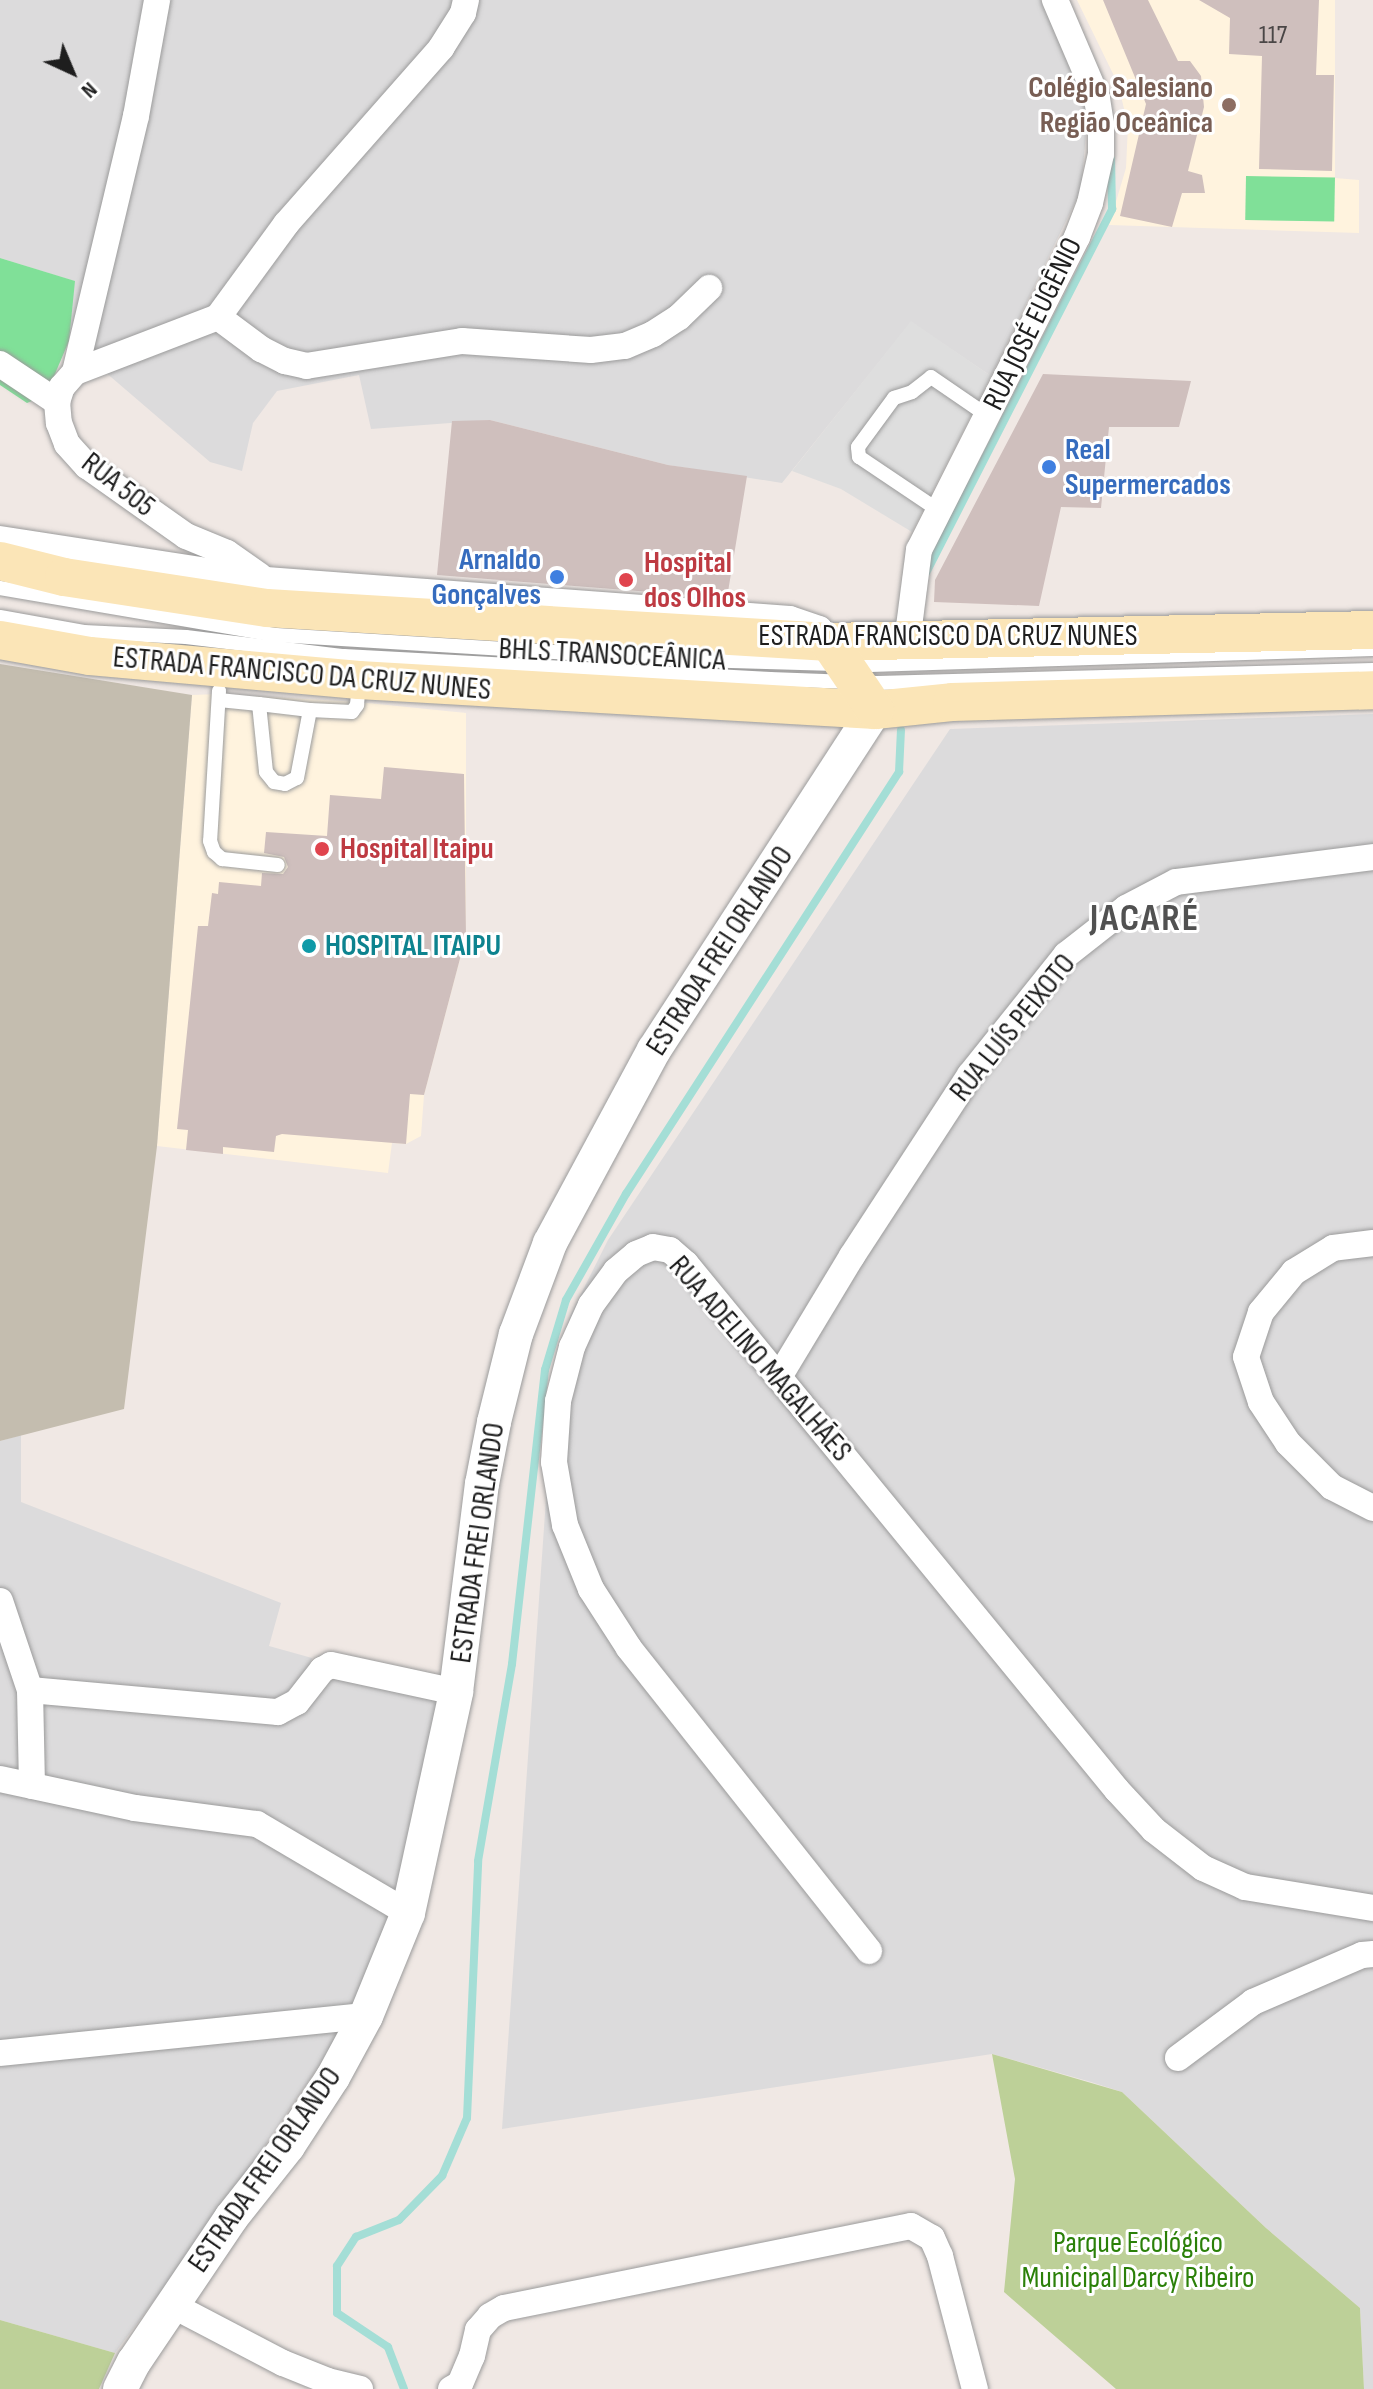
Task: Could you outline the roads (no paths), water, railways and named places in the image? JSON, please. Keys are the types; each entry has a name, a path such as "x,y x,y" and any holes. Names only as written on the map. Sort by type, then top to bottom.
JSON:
{"main road":[{"name":"ESTRADA FRANCISCO DA CRUZ NUNES","path":"0,561 64,577 267,608 851,675 952,702 1373,690"},
{"name":"ESTRADA FRANCISCO DA CRUZ NUNES","path":"0,640 220,683 851,675 907,642 1373,630"}],"street":[{"path":"0,364 57,402 62,387 75,372 136,116 157,0"},
{"path":"75,372 218,317 286,224 441,48 463,13 466,0"},
{"name":"RUA JOSÉ EUGÊNIO","path":"907,642 919,550 1077,237 1090,203 1101,154 1097,98 1055,0"},
{"path":"218,317 261,349 285,361 306,366 462,341 591,350 625,346 653,334 679,317 709,288"},
{"name":"RUA 505","path":"57,402 59,423 67,444 87,466 186,536 227,553 266,580"},
{"path":"0,539 266,580 443,586 790,619 819,629 851,675"},
{"name":"ESTRADA FREI ORLANDO","path":"120,2389 231,2218 288,2146 333,2077 366,2016 408,1913 456,1692 482,1484 516,1334 550,1243 851,675"},
{"name":"RUA LUÍS PEIXOTO","path":"779,1377 852,1256 970,1075 1066,955 1126,908 1176,882 1373,857"},
{"path":"1373,1243 1333,1248 1294,1272 1261,1312 1246,1357 1261,1402 1288,1443 1332,1487 1373,1508"},
{"name":"RUA ADELINO MAGALHÃES","path":"869,1951 629,1648 591,1589 565,1525 554,1462 558,1401 572,1347 591,1305 616,1271 636,1254 653,1247 670,1250 686,1264 1117,1790 1154,1830 1203,1868 1245,1887 1373,1908"},
{"path":"0,1601 30,1690 32,1786"},
{"path":"30,1690 278,1712 297,1702 322,1670 331,1665 456,1692"},
{"path":"0,1779 135,1808 257,1824 408,1913"},
{"path":"1178,2058 1253,2002 1362,1955 1373,1954"},
{"path":"0,2053 366,2016"},
{"path":"451,2389 460,2384 472,2356 478,2330 490,2316 504,2308 911,2226 932,2238 940,2256 975,2389"},
{"path":"172,2305 283,2363 328,2381 360,2389"}],"lane":[{"path":"938,510 859,457 858,447 894,398 912,392 931,377 988,416"},
{"name":"BHLS TRANSOCEÂNICA","path":"0,588 276,635 664,659 851,675 1373,649"},
{"name":"BHLS TRANSOCEÂNICA","path":"0,617 84,632 186,637 344,656 851,675 1373,670"},
{"path":"278,865 222,859 214,852 210,841 220,683 259,704 352,712 357,705 359,680"},
{"path":"259,704 266,772 274,782 285,784 297,778 310,710"}],"waterway":[{"path":"926,573 1112,209 1111,159"},
{"path":"404,2389 388,2347 337,2313 337,2266 356,2237 399,2220 442,2176 467,2118 478,1861 512,1664 545,1370 566,1300 626,1194 899,772 901,730"}],"place":[{"name":"Colégio Salesiano Região Oceânica","path":"1229,105"},
{"name":"Real Supermercados","path":"1049,467"},
{"name":"Arnaldo Gonçalves","path":"557,577"},
{"name":"Hospital dos Olhos","path":"626,580"},
{"name":"Hospital Itaipu","path":"322,849"},
{"name":"HOSPITAL ITAIPU","path":"309,946"}],"district":[{"name":"JACARÉ","path":"1145,919"}],"park label":[{"name":"Parque Ecológico Municipal Darcy Ribeiro","path":"1138,2260"}]}
